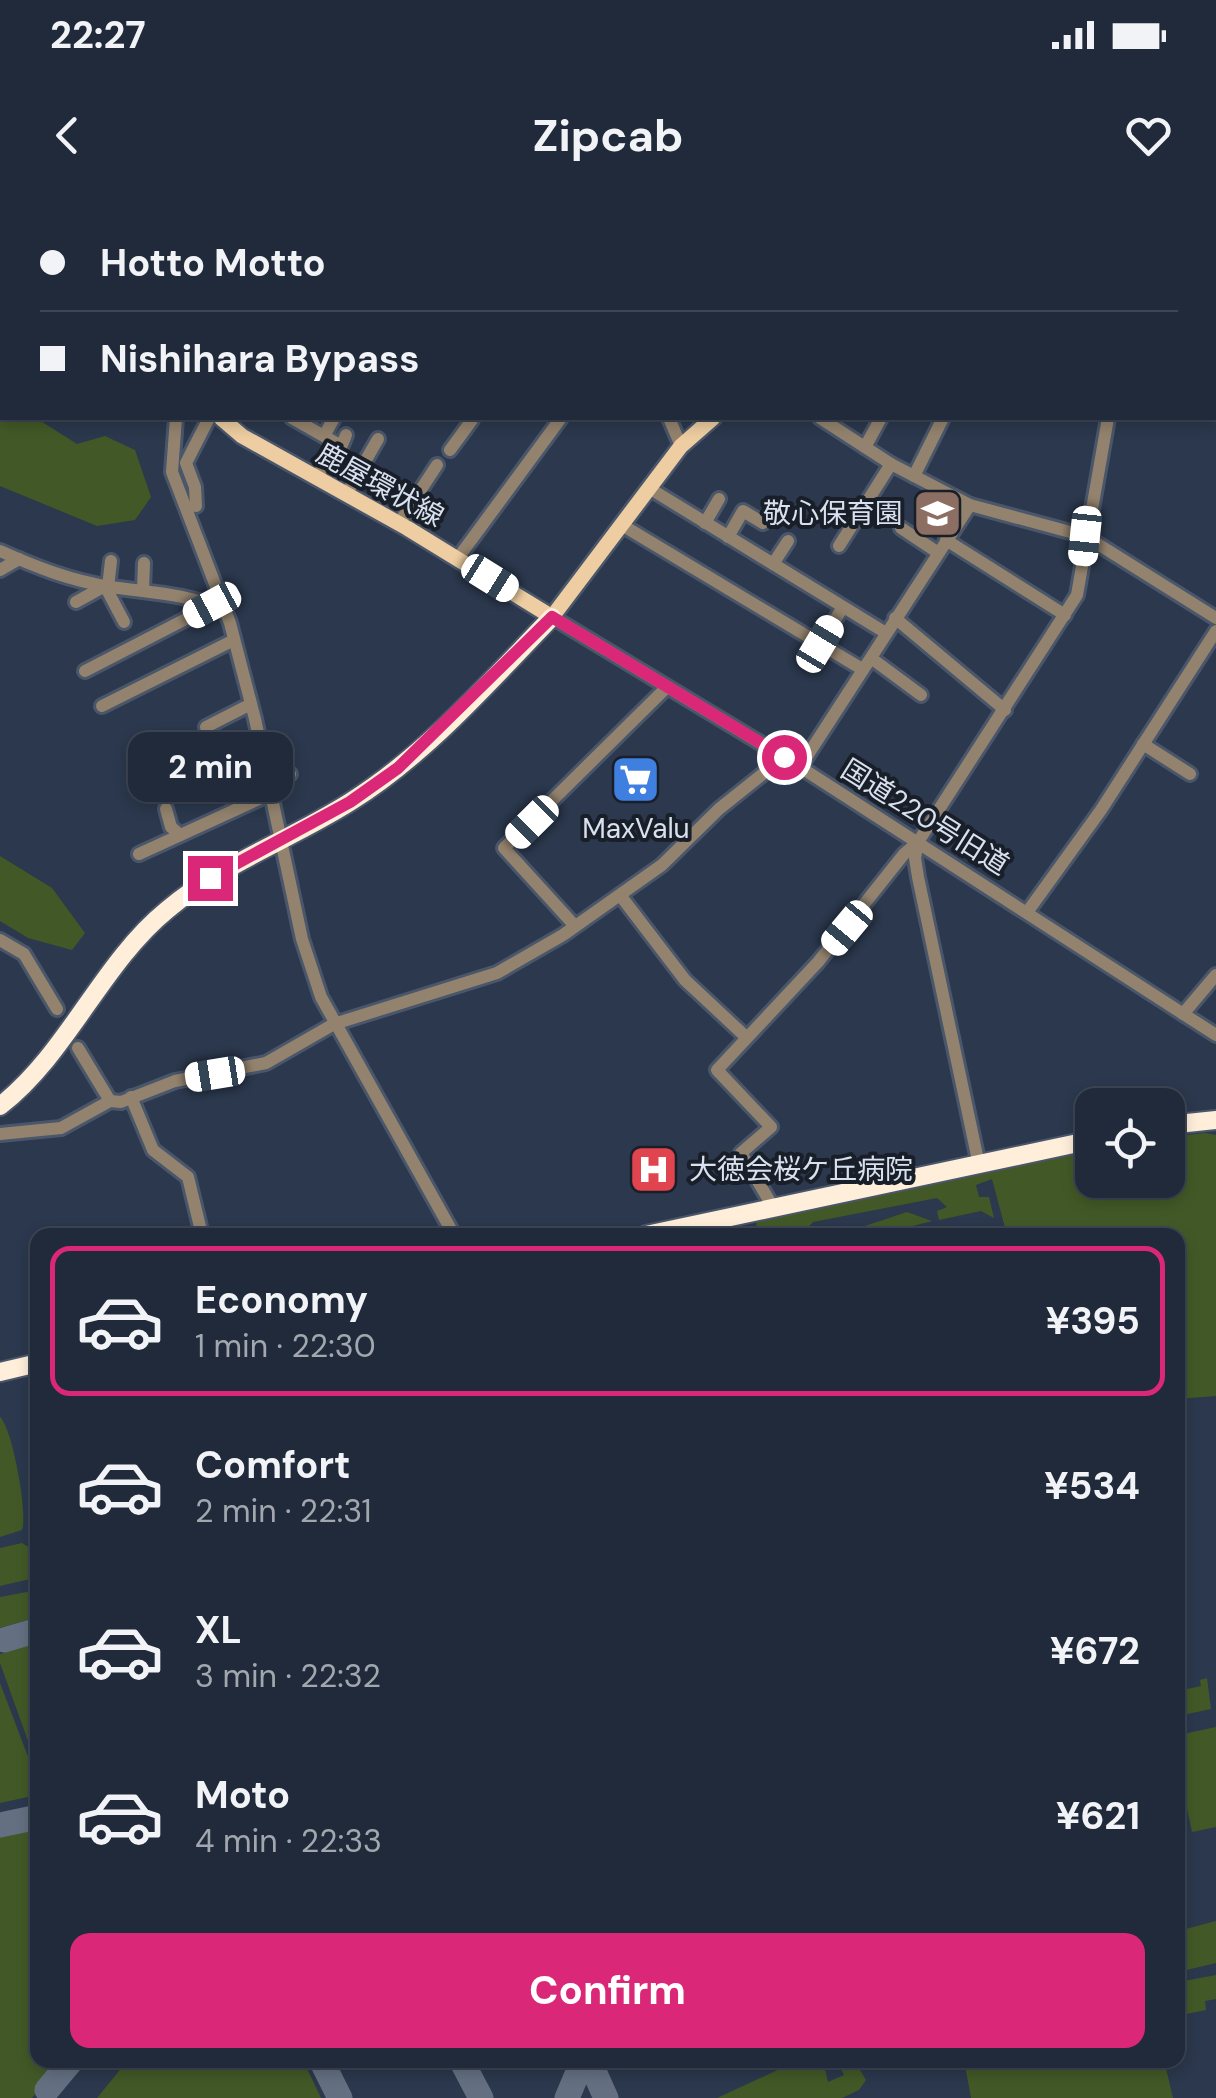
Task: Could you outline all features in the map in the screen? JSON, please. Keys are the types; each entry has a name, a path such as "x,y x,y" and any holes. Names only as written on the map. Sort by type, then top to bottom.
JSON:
{"highway":[{"path":"0,1106 43,1064 164,912 226,867 350,802 398,768 552,617"},
{"path":"1185,1123 1216,1120"},
{"path":"679,1228 1075,1144"},
{"path":"0,1372 30,1366"}],"main road":[{"name":"鹿屋環状線","path":"223,420 242,436 400,523 552,617"},
{"path":"552,617 681,446 712,420"}],"street":[{"path":"176,420 172,472 218,608 234,640 302,939 334,1024 450,1228"},
{"path":"196,506 195,486 186,463 207,420"},
{"path":"296,420 336,443 320,479"},
{"path":"324,436 333,420"},
{"path":"450,450 470,420"},
{"path":"458,558 560,420"},
{"path":"670,420 681,446"},
{"path":"823,420 891,464 970,505 1085,536 1216,618"},
{"path":"865,447 880,420"},
{"path":"914,476 942,420"},
{"path":"773,1208 741,1153 770,1126 716,1070 818,962 904,854 918,842 1065,615 1077,595 1108,420"},
{"path":"320,479 346,435"},
{"path":"347,493 378,440"},
{"path":"839,546 891,464"},
{"path":"400,523 437,465"},
{"path":"649,488 886,634"},
{"path":"705,523 718,499"},
{"path":"800,767 970,505"},
{"path":"728,536 743,510 763,522"},
{"path":"622,525 820,644 866,663 921,695"},
{"path":"901,528 942,546 1065,615"},
{"path":"773,564 788,541"},
{"path":"0,551 48,573 106,586 196,596 218,608"},
{"path":"0,570 19,560"},
{"path":"111,560 106,586 124,622"},
{"path":"143,591 144,563"},
{"path":"76,602 106,586"},
{"path":"820,644 843,607"},
{"path":"85,671 218,608"},
{"name":"国道220号旧道","path":"552,617 800,767 1216,1035"},
{"path":"895,618 1005,710"},
{"path":"1028,911 1216,630"},
{"path":"102,706 234,640"},
{"path":"575,926 504,848 667,687"},
{"path":"206,727 251,704"},
{"path":"1143,744 1190,774"},
{"path":"0,1134 61,1128 110,1100 176,1081 266,1063 334,1024 497,973 575,926 662,866 719,809 784,757"},
{"path":"139,854 271,790 290,774"},
{"path":"166,810 171,828 180,835"},
{"path":"918,842 914,858 979,1164"},
{"path":"620,895 684,980 746,1037"},
{"path":"0,940 24,954 58,1009"},
{"path":"1183,1014 1216,976"},
{"path":"78,1048 110,1100"},
{"path":"131,1097 152,1150 188,1177 200,1228"}],"green space":[{"path":"0,420 39,420 77,444 105,436 135,450 151,497 135,520 97,526 0,486"},
{"path":"0,856 52,888 85,933 72,950 28,938 0,921"},
{"path":"1185,1135 1216,1135 1216,1396 1185,1398 1185,1228 1005,1228 992,1179 976,1185 979,1197 989,1197 994,1218 981,1211 939,1220 937,1211 947,1207 937,1198 813,1222 807,1228 755,1228 758,1219 1075,1154 1075,1198 1185,1198"},
{"path":"907,1212 932,1221 905,1228 862,1227"},
{"path":"0,1417 14,1455 23,1522 22,1530 0,1537"},
{"path":"22,1543 30,1548 30,1579 0,1586 0,1548"},
{"path":"30,1591 30,1619 0,1628 0,1597"},
{"path":"30,1644 30,1747 0,1663 0,1654"},
{"path":"1207,1678 1211,1709 1185,1715 1185,1689 1201,1686 1200,1680"},
{"path":"0,1683 30,1762 30,1797 0,1803"},
{"path":"1216,1727 1216,1827 1192,1832 1185,1809 1185,1734"},
{"path":"30,1829 30,2068 56,2068 32,2098 0,2098 0,1835"},
{"path":"1216,1921 1216,1963 1185,1970 1185,1929"},
{"path":"1216,1975 1216,1999 1205,2001 1206,2010 1185,2014 1185,1981"},
{"path":"121,2068 307,2068 321,2098 97,2098"},
{"path":"782,2068 825,2068 828,2082 844,2075 841,2068 859,2068 866,2080 859,2090 842,2098 717,2098"},
{"path":"965,2068 1166,2068 1173,2098 971,2098"}],"taxiway":[{"path":"4,1640 30,1632"},
{"path":"0,1825 30,1819"},
{"path":"47,2090 65,2068"},
{"path":"325,2068 340,2098"},
{"path":"465,2068 481,2098"},
{"path":"567,2098 580,2068"},
{"path":"593,2068 606,2098"}],"place":[{"name":"敬心保育園","path":"938,513"},
{"name":"MaxValu","path":"636,780"},
{"name":"大徳会桜ケ丘病院","path":"654,1169"}],"route":[{"path":"210,878 350,802 398,768 552,617 784,757"}]}
